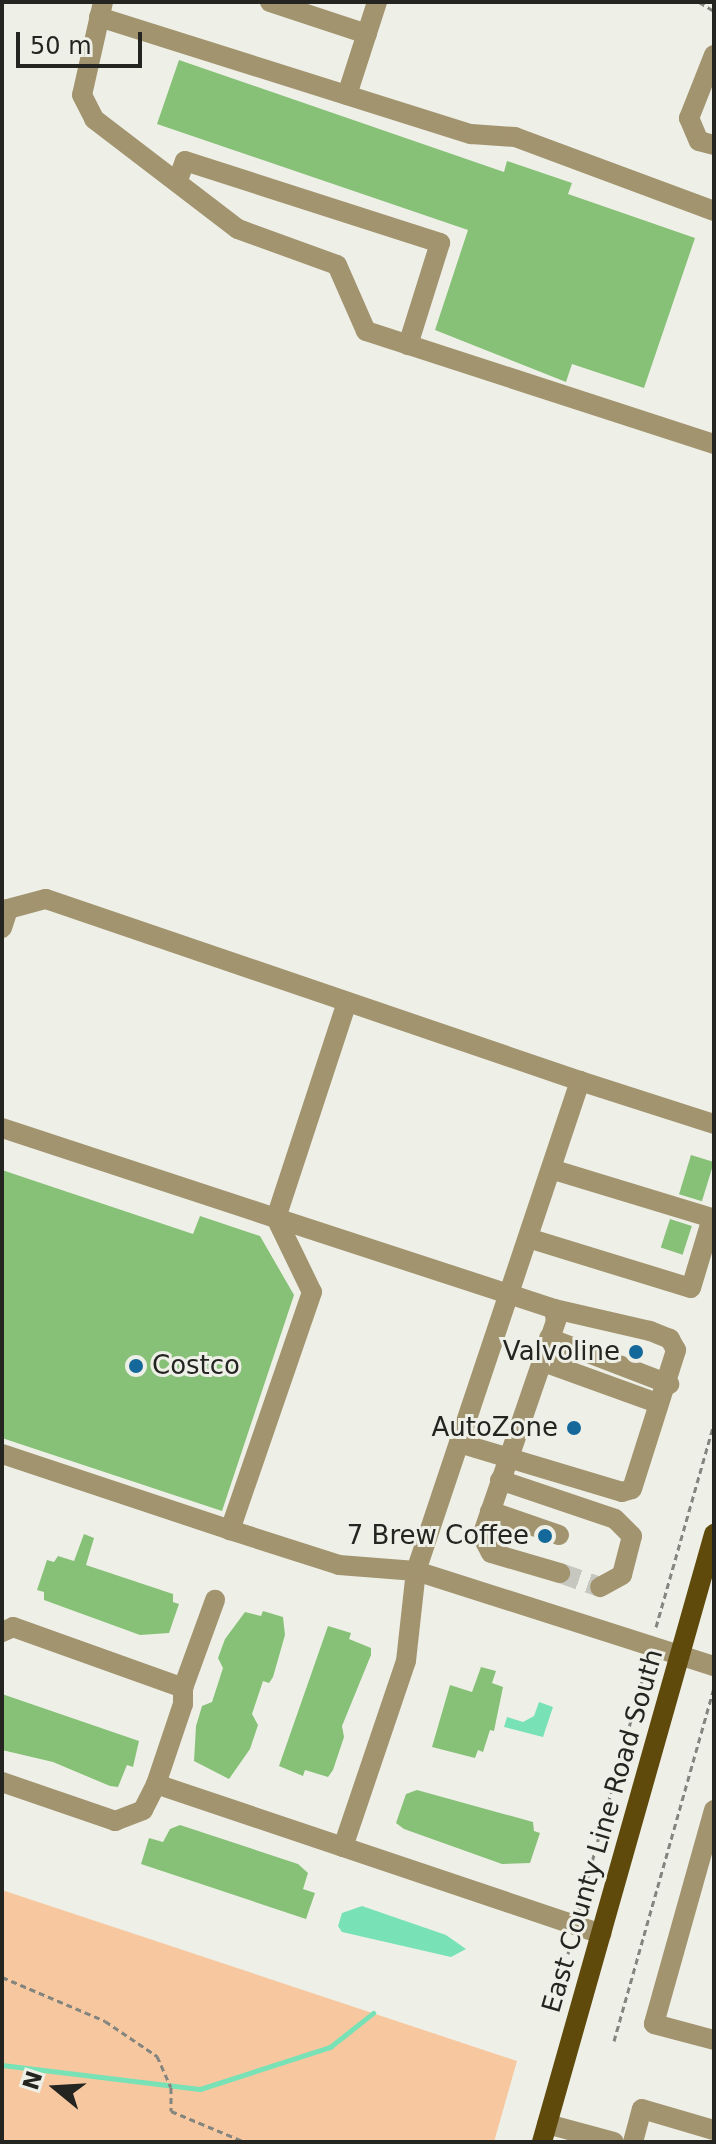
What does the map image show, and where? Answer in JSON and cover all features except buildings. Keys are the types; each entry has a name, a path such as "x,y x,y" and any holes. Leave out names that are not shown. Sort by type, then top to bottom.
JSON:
{"main road":[{"name":"East County Line Road South","path":"545,2133 714,1534"}],"lane":[{"path":"270,2 319,10 367,34"},
{"path":"347,95 377,2"},
{"path":"714,211 515,137 471,134 347,95 101,9 82,95 94,119 178,180 238,229 337,265 366,331 714,444"},
{"path":"714,55 689,118 699,141 714,145"},
{"path":"178,180 185,161 440,243 408,345"},
{"path":"2,928 8,909 46,899 714,1124"},
{"path":"230,1530 312,1292 276,1218 347,1002"},
{"path":"343,1847 406,1661 416,1571 580,1081"},
{"path":"2,1128 554,1309 592,1314 670,1339 676,1350 669,1384 657,1403 632,1489 622,1492 459,1443"},
{"path":"528,1238 691,1288 712,1218 551,1169"},
{"path":"554,1309 549,1338 482,1536 491,1553 560,1573"},
{"path":"549,1338 669,1384"},
{"path":"541,1361 657,1403"},
{"path":"2,1454 339,1565 416,1571 714,1666"},
{"path":"500,1480 615,1519 632,1536 622,1575 600,1587"},
{"path":"490,1511 559,1535"},
{"path":"2,1782 115,1821 143,1810 156,1784 183,1704 183,1688 215,1600"},
{"path":"2,1632 13,1627 173,1680 183,1688"},
{"path":"156,1784 601,1934"},
{"path":"714,1810 654,2024 714,2040"},
{"path":"633,2142 642,2109 688,2133 714,2130"},
{"path":"545,2133 614,2142"}],"path":[{"path":"699,2 714,11"},
{"path":"568,1954 714,1423"},
{"path":"614,2041 714,1687"},
{"path":"2,1977 105,2021 157,2056 171,2087 171,2111 245,2142"}],"shaded area":[{"path":"539,1702 553,1707 543,1737 504,1727 507,1717 523,1722 534,1716"},
{"path":"2,1890 517,2061 494,2142 2,2142"},
{"path":"362,1906 446,1935 466,1949 451,1957 342,1932 338,1926 342,1913"}],"waterway":[{"path":"2,2065 200,2089 330,2047 373,2013"}],"tunnel":[{"path":"560,1573 600,1587"}],"place":[{"name":"Valvoline","path":"636,1352"},
{"name":"Costco","path":"136,1366"},
{"name":"AutoZone","path":"574,1428"},
{"name":"7 Brew Coffee","path":"545,1536"}]}
